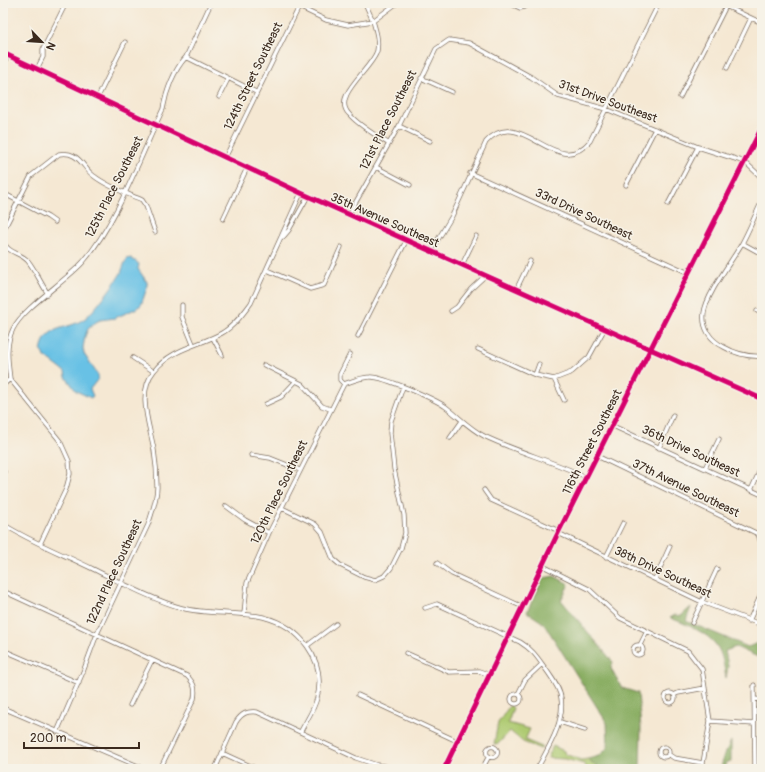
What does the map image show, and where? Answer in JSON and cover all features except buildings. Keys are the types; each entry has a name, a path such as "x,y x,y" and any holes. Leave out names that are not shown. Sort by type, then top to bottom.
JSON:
{"street":[{"path":"38,69 43,57 43,49 66,3"},
{"name":"125th Place Southeast","path":"10,379 7,353 13,328 21,317 71,274 94,247 110,221 156,125 163,109 166,95 181,62 186,57 211,3"},
{"path":"365,3 373,20 378,38 376,52 372,62 345,96 345,104 347,113 388,144"},
{"path":"300,5 326,20 348,25 373,20 397,3"},
{"path":"509,3 520,8 525,7 528,3"},
{"path":"431,251 452,216 470,173 486,142 492,135 512,130 523,133 557,151 566,154 575,153 584,149 590,141 659,3"},
{"path":"719,3 762,23"},
{"name":"124th Street Southeast","path":"225,158 256,92 300,5"},
{"path":"680,97 726,6"},
{"path":"727,68 751,18"},
{"name":"31st Drive Southeast","path":"449,40 469,43 531,77 558,96 606,109 698,147 745,162 762,178"},
{"name":"121st Place Southeast","path":"349,214 399,126 436,49 449,40"},
{"path":"98,97 125,42"},
{"path":"3,65 5,54"},
{"name":"35th Avenue Southeast","path":"5,54 225,158 406,241 517,288 762,399"},
{"path":"186,57 256,92"},
{"path":"219,97 228,78"},
{"path":"421,78 452,92"},
{"path":"399,126 430,141"},
{"name":"116th Street Southeast","path":"444,769 543,566 558,532 762,127"},
{"path":"626,185 655,129"},
{"path":"668,204 698,147"},
{"path":"3,232 31,176 59,154 73,155 79,159 93,176 142,200 146,206 156,232"},
{"path":"376,167 410,185"},
{"path":"223,219 247,168"},
{"name":"33rd Drive Southeast","path":"470,173 689,273"},
{"path":"3,193 55,222"},
{"path":"283,238 284,229 301,193"},
{"path":"133,358 153,371 172,354 193,344 213,338 223,333 240,319 251,303 283,238 308,196"},
{"path":"762,201 742,243 709,298 704,311 704,324 707,333 714,342 743,356 762,356"},
{"path":"462,265 476,236"},
{"path":"358,336 406,241"},
{"path":"742,243 762,254"},
{"path":"3,244 7,249 22,256 29,262 38,280 48,294"},
{"path":"267,270 310,290 324,285 341,248"},
{"path":"517,288 530,261"},
{"path":"451,311 457,307 471,289 486,275"},
{"path":"182,305 182,317 193,344"},
{"path":"757,311 762,313"},
{"path":"478,349 535,375 554,379 572,372 589,357 605,328"},
{"path":"213,338 222,355"},
{"path":"350,354 340,374 340,380 344,384 371,377 384,378 444,406 474,431 502,444 545,459 586,477"},
{"path":"535,375 539,364"},
{"path":"264,365 296,381 308,389 322,406 330,410"},
{"name":"122nd Place Southeast","path":"57,732 79,683 97,634 148,525 157,488 155,452 145,414 148,384 153,371"},
{"path":"3,385 10,379 60,441 66,450 69,461 70,474 66,489 40,544"},
{"path":"554,379 564,400"},
{"path":"266,404 281,397 296,381"},
{"name":"120th Place Southeast","path":"244,614 247,583 269,533 344,384"},
{"path":"282,508 315,524 322,532 333,559 340,565 364,577 375,580 384,576 391,568 401,548 404,533 404,515 394,469 390,433 391,421 403,387"},
{"path":"659,448 673,415"},
{"path":"450,438 462,421"},
{"name":"36th Drive Southeast","path":"612,426 762,495"},
{"path":"705,468 719,439"},
{"path":"250,455 270,458 300,470"},
{"name":"37th Avenue Southeast","path":"597,456 758,534 762,543"},
{"path":"751,490 762,466"},
{"name":"38th Drive Southeast","path":"484,490 491,500 606,557 702,602 762,625"},
{"path":"226,506 245,520 269,533"},
{"path":"606,557 623,523"},
{"path":"3,524 40,544 181,608 204,612 244,614 264,617 285,625 298,634 308,645 317,667 318,681 317,698 301,732"},
{"path":"655,579 670,546"},
{"path":"437,563 452,574 523,607"},
{"path":"543,566 589,589 620,618 688,651 702,669 710,722 702,769"},
{"path":"692,623 717,569"},
{"path":"3,591 187,676 192,681 195,689 194,699 160,769"},
{"path":"749,621 762,592"},
{"path":"425,608 437,604 509,636 532,649 561,696 560,722 537,769"},
{"path":"308,645 336,624"},
{"path":"640,645 647,631"},
{"path":"3,650 79,683"},
{"path":"406,653 449,672 479,671 490,675"},
{"path":"130,705 152,660"},
{"path":"518,694 525,680 542,664"},
{"path":"754,685 755,769"},
{"path":"674,695 705,688"},
{"path":"358,695 457,742"},
{"path":"755,699 762,700"},
{"path":"3,708 145,769"},
{"path":"215,769 240,716 247,712 257,712 356,758 377,765 403,769"},
{"path":"560,722 585,730"},
{"path":"710,722 754,724"},
{"path":"222,753 257,769"},
{"path":"668,754 674,758 703,763"},
{"path":"482,769 489,756"},
{"path":"412,769 420,769"}],"green space":[{"path":"554,576 569,584 561,600 613,662 611,669 622,688 638,693 641,728 640,769 600,769 588,759 599,756 608,747 607,723 550,633 542,622 527,612 543,578"},
{"path":"691,607 686,621 748,647 762,641 762,652 760,654 762,655 762,659 736,647 725,651 728,666 726,678 723,661 716,645 707,636 670,618 675,615 681,616"},
{"path":"510,705 513,708 508,723 530,729 525,740 542,747 541,749 523,742 510,731 497,745 494,744 498,723"},
{"path":"731,741 731,761 725,763 726,769 721,769 723,758"},
{"path":"553,746 564,751 565,754 581,760 588,759 600,769 587,769 584,764 565,759 548,758"}],"water":[{"path":"131,258 139,264 138,269 147,282 147,288 141,305 115,318 100,320 88,329 83,348 84,354 98,375 98,379 90,389 93,396 91,398 76,391 66,377 65,372 44,356 41,351 43,342 47,336 57,329 77,323 88,316 114,284 127,259"}],"cycle path":[{"path":"3,53 301,193 762,399"},
{"path":"444,769 559,531 762,127"}]}
